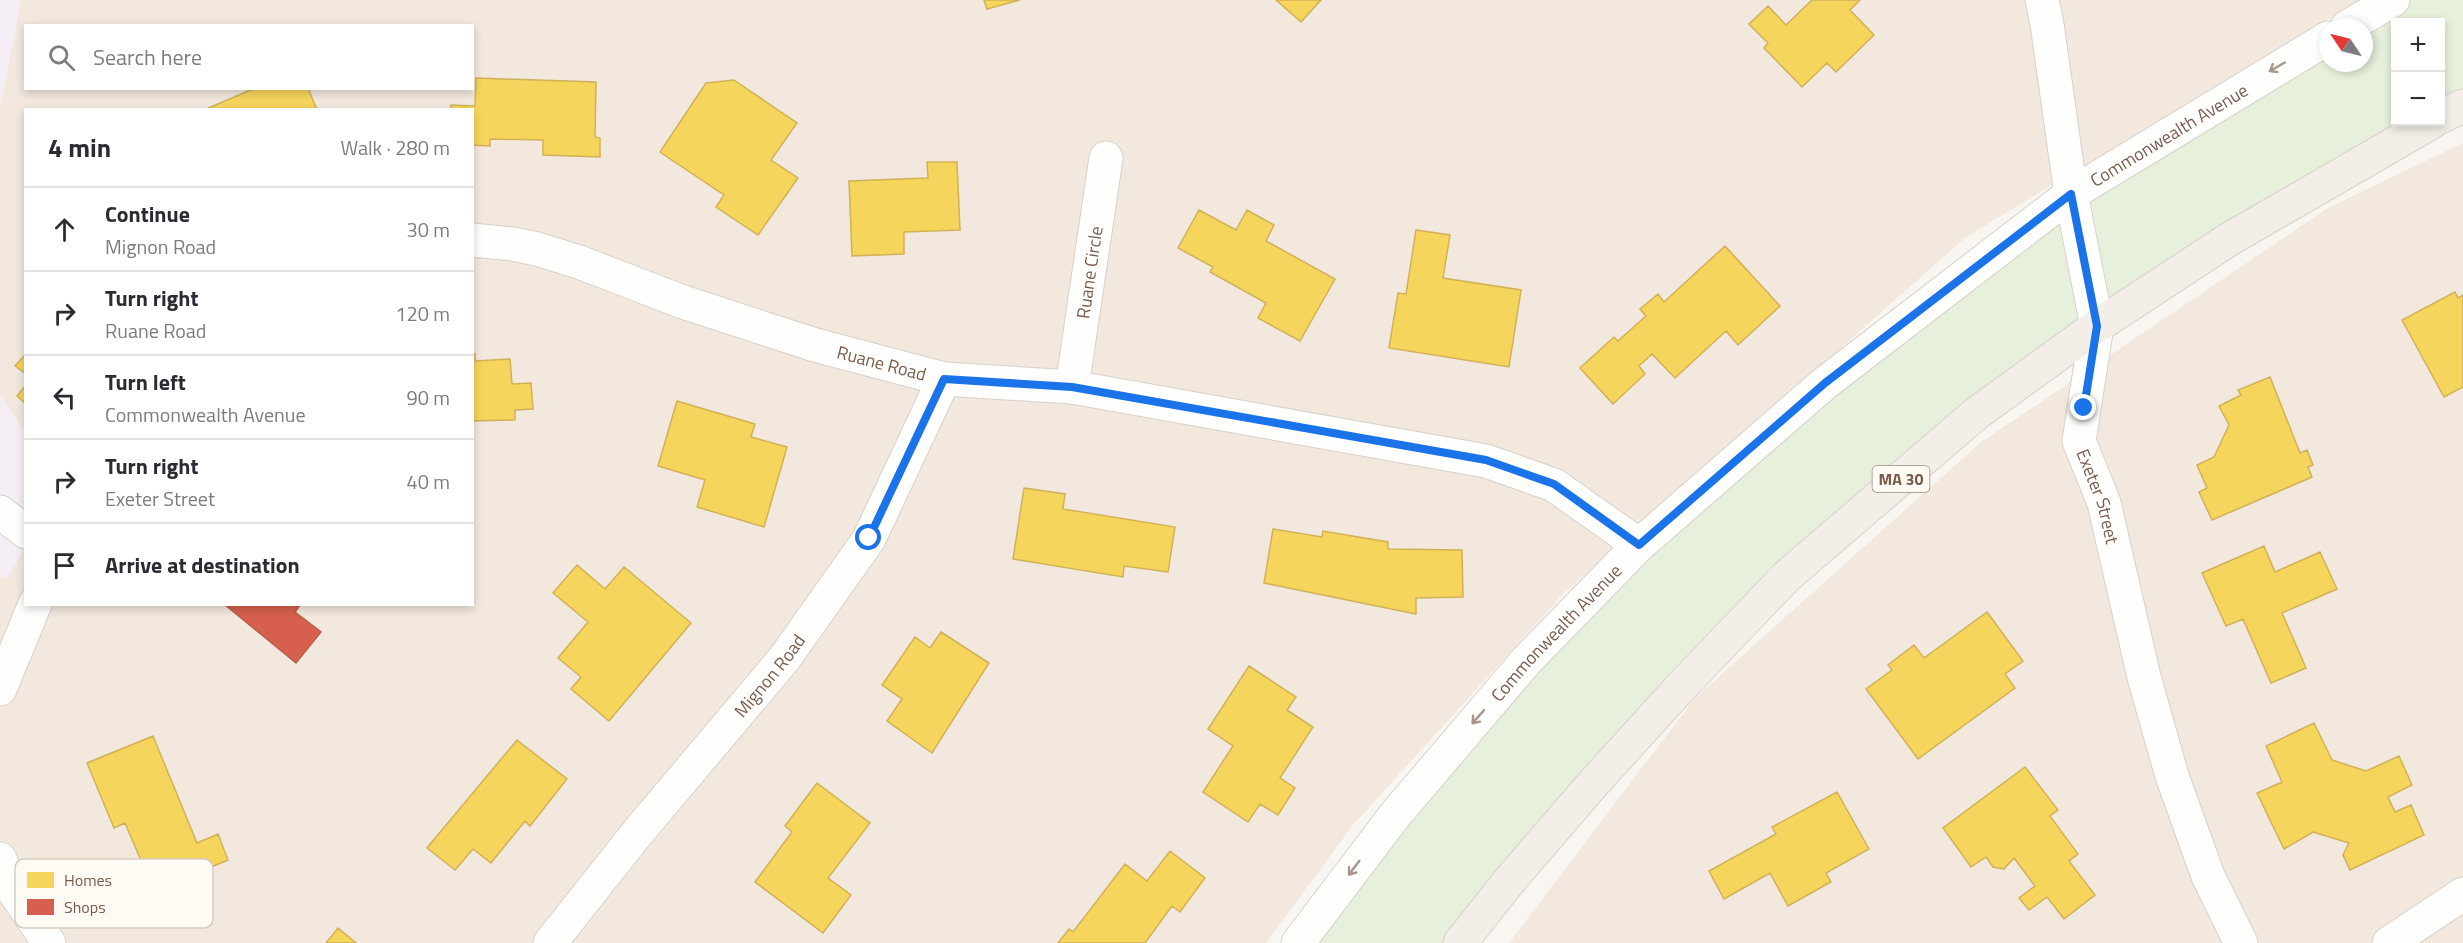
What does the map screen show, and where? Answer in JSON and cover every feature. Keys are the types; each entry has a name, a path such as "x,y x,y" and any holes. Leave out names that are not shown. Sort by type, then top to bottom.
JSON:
{"main road":[{"path":"2445,114 2463,105"},
{"name":"MA 30","path":"1460,943 1510,880 1591,786 1679,689 1786,577 1977,414 2097,326 2228,240 2425,126"}],"street":[{"name":"Exeter Street","path":"2042,0 2071,194 2097,326 2079,441 2104,503 2144,677 2172,776 2208,876 2241,943"},
{"path":"2362,18 2393,0"},
{"name":"Commonwealth Avenue","path":"1298,943 1395,814 1527,660 1639,545 1825,383 2071,194 2319,43"},
{"name":"Ruane Circle","path":"1072,387 1106,158"},
{"name":"Ruane Road","path":"474,240 537,249 579,262 683,302 804,341 944,379 1072,387 1486,460 1554,484 1639,545"},
{"name":"Mignon Road","path":"550,943 638,832 784,659 869,538 944,379"},
{"path":"0,512 24,530"},
{"path":"0,689 33,606"},
{"path":"0,859 15,892"},
{"path":"2390,943 2463,894"},
{"path":"39,928 49,943"}],"shaded area":[{"path":"0,0 21,0 0,107"},
{"path":"21,0 2366,0 2331,18 2319,18 2319,24 1966,237 1564,593 1353,825 1266,943 0,943 0,576 6,579 24,550 24,606 474,606 474,108 24,108 24,432 0,395 0,107"},
{"path":"2463,143 2463,943 1509,943 1695,698 1980,443 2328,208"},
{"path":"0,395 24,431 24,551 6,579 0,576"}],"green space":[{"path":"2393,0 2463,0 2463,106 2445,115 2445,18 2391,18 2391,126 2425,126 2228,240 1786,577 1460,943 1298,943 1527,660 1825,383 2319,44 2319,72 2373,72 2373,19"}],"building: Homes":[{"path":"984,0 1020,0 987,9"},
{"path":"1276,0 1321,0 1301,22"},
{"path":"1812,0 1860,0 1850,10 1874,35 1836,72 1827,63 1802,87 1764,48 1768,43 1749,24 1768,6 1786,25"},
{"path":"476,78 596,82 595,137 600,138 600,157 543,155 543,140 490,139 490,146 474,145 474,108 451,108 451,105 475,106"},
{"path":"734,80 797,123 771,160 798,178 758,235 716,207 724,195 660,152 706,83"},
{"path":"250,90 309,90 316,108 209,108"},
{"path":"927,162 957,162 960,230 904,232 904,254 852,256 849,181 928,178"},
{"path":"1199,210 1236,230 1247,210 1274,225 1266,241 1335,279 1300,341 1258,318 1266,303 1210,272 1213,267 1178,248"},
{"path":"1416,230 1450,235 1443,278 1521,290 1509,367 1389,348 1398,293 1406,294"},
{"path":"1725,246 1780,306 1738,345 1726,331 1675,378 1652,354 1639,366 1645,374 1613,404 1580,368 1614,337 1618,341 1646,316 1640,309 1658,294 1664,302"},
{"path":"2455,292 2458,298 2463,295 2463,387 2444,397 2402,320"},
{"path":"474,354 475,361 510,359 512,384 531,383 533,409 515,410 515,420 474,421"},
{"path":"24,356 24,373 15,366"},
{"path":"2270,377 2300,453 2307,450 2313,465 2308,467 2312,477 2212,520 2199,492 2207,488 2197,465 2214,457 2229,425 2219,406 2241,395 2238,390"},
{"path":"24,387 24,402 17,396"},
{"path":"677,401 755,424 751,437 787,447 764,527 697,507 705,480 658,466"},
{"path":"1024,488 1065,494 1063,509 1175,527 1168,572 1124,566 1123,577 1013,559"},
{"path":"1273,529 1322,537 1323,531 1388,542 1388,549 1462,550 1463,597 1416,598 1416,614 1264,583"},
{"path":"2264,546 2275,572 2320,552 2337,589 2282,613 2306,668 2271,683 2243,619 2226,626 2202,573"},
{"path":"577,565 605,589 624,567 691,623 609,721 571,689 581,677 558,658 588,622 553,593"},
{"path":"1987,612 2023,661 2005,674 2015,688 1918,759 1866,689 1892,670 1888,665 1914,645 1924,658"},
{"path":"941,632 989,663 932,753 887,721 902,699 882,685 915,637 930,648"},
{"path":"1249,666 1296,697 1287,710 1313,727 1280,778 1295,788 1278,815 1260,804 1248,822 1203,792 1233,746 1208,729"},
{"path":"2314,723 2332,760 2366,771 2399,756 2412,785 2388,797 2395,812 2411,805 2424,835 2350,870 2343,855 2349,843 2313,832 2284,849 2257,793 2282,782 2266,746"},
{"path":"153,736 197,843 218,834 228,860 213,866 213,859 140,859 125,823 114,828 87,763"},
{"path":"517,740 567,779 530,826 525,821 491,863 473,849 455,870 427,848"},
{"path":"2025,767 2058,810 2050,816 2078,854 2069,861 2095,895 2064,919 2047,897 2029,910 2019,898 2035,886 2014,858 2004,869 1993,867 1986,857 1971,867 1943,828"},
{"path":"817,783 870,823 828,878 851,895 823,933 755,882 792,832 785,826"},
{"path":"1837,792 1869,849 1826,873 1831,882 1788,906 1770,873 1724,899 1709,871 1776,834 1772,827"},
{"path":"1170,851 1205,878 1180,912 1172,906 1145,943 1058,943 1069,929 1073,932 1125,864 1147,881"},
{"path":"338,928 356,943 326,943"}],"building: Shops":[{"path":"226,606 300,606 295,612 321,632 296,663"}],"route":[{"path":"869,538 944,379 1072,387 1486,460 1554,484 1639,545 1825,383 2071,194 2097,326 2084,408"}]}
